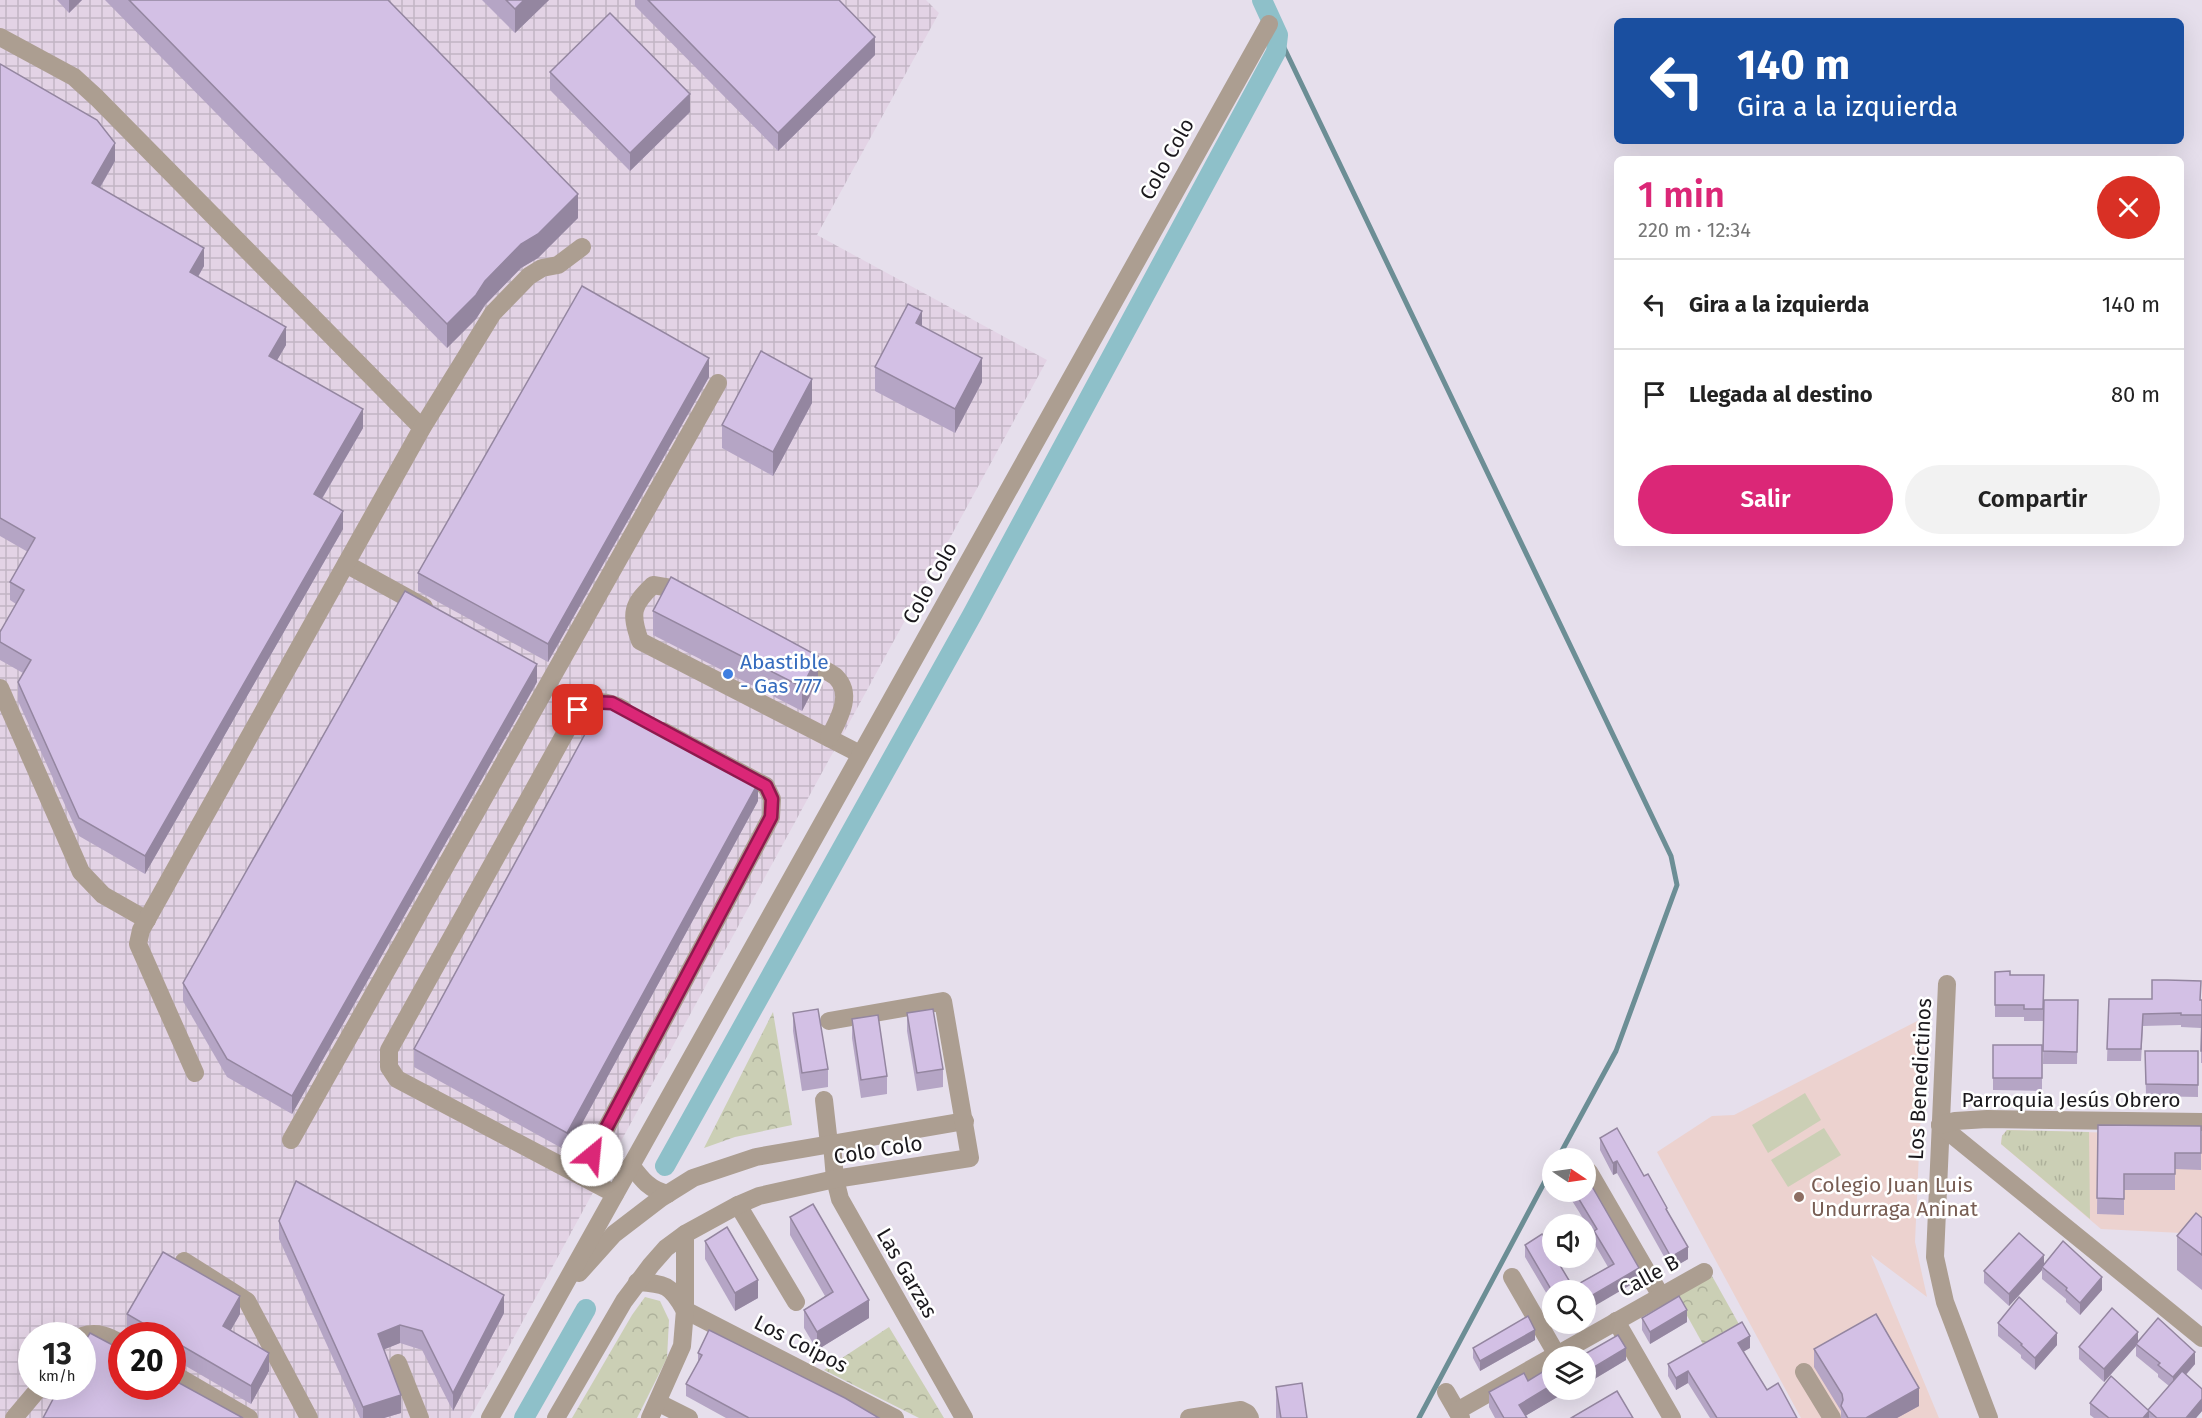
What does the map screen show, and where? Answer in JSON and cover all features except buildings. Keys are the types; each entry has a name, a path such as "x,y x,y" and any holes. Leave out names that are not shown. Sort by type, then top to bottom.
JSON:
{"street":[{"name":"Colo Colo","path":"490,1418 1269,24"},
{"path":"0,37 74,77 98,98 422,428"},
{"path":"195,1073 138,944 141,930 422,428 493,313 529,276 542,268 558,265 582,247"},
{"path":"291,1140 546,675 718,383"},
{"path":"346,564 439,615"},
{"path":"702,604 671,588 653,585 639,598 633,621 640,641 860,754"},
{"path":"784,649 836,677 844,694 843,708 829,738"},
{"path":"0,688 81,872 103,895 147,920"},
{"path":"581,1176 771,817 772,799 766,786 612,703 591,702 578,710 389,1050 389,1067 397,1079 615,1194"},
{"name":"Los Benedictinos","path":"1947,984 1934,1240 1937,1274 1945,1302 1989,1418"},
{"path":"829,1021 944,1001 965,1121"},
{"name":"Las Garzas","path":"824,1100 840,1199 964,1418"},
{"name":"Parroquia Jesús Obrero","path":"1940,1125 1955,1121 1988,1119 2202,1122"},
{"name":"Colo Colo","path":"556,1418 624,1300 666,1248 685,1234 759,1196 835,1179 970,1158 965,1121 736,1162 693,1178 614,1234 557,1296"},
{"path":"1940,1125 2202,1338"},
{"path":"631,1165 643,1182 656,1191 668,1194"},
{"path":"1596,1184 1661,1296"},
{"path":"738,1205 796,1302"},
{"path":"685,1234 685,1310 682,1346 655,1410 688,1418"},
{"path":"184,1261 247,1301 309,1418"},
{"name":"Calle B","path":"1572,1346 1704,1272"},
{"path":"1512,1277 1550,1346"},
{"path":"638,1282 658,1283 674,1291 685,1310"},
{"name":"Los Coipos","path":"685,1310 895,1418"},
{"path":"1616,1321 1672,1418"},
{"path":"398,1363 420,1418"},
{"name":"Calle B","path":"1459,1414 1542,1364"},
{"path":"1804,1372 1832,1418"},
{"path":"186,1381 249,1418"},
{"path":"1446,1392 1459,1414"},
{"path":"14,1418 29,1400"},
{"path":"1189,1418 1245,1414"}],"shaded area":[{"path":"0,0 926,0 939,13 817,235 1047,360 470,1418 0,1418"},
{"name":"Colegio Juan Luis Undurraga Aninat","path":"1925,1017 1915,1242 1927,1297 1871,1255 1939,1418 1801,1418 1657,1152 1712,1116 1734,1115"},
{"path":"2007,1130 2202,1135 2202,1234 2101,1229 2001,1144 2002,1136"}],"green space":[{"path":"773,1012 792,1125 735,1137 704,1148"},
{"path":"1805,1093 1821,1120 1768,1153 1752,1125"},
{"path":"1824,1128 1841,1155 1788,1187 1771,1160"},
{"path":"2007,1130 2089,1132 2090,1219 2001,1144 2002,1136"},
{"path":"1712,1276 1740,1326 1704,1346 1676,1296"},
{"path":"645,1297 660,1301 669,1320 667,1358 637,1418 572,1418 632,1315"},
{"path":"889,1327 944,1418 919,1418 824,1370"}],"waterway":[{"path":"665,1166 972,615 1276,52 1278,35 1262,0"},
{"path":"1278,35 1671,856 1677,885 1616,1051 1563,1148"},
{"path":"1419,1418 1542,1187"},
{"path":"524,1418 586,1309"}],"place":[{"name":"Abastible - Gas 777","path":"728,674"},
{"name":"Colegio Juan Luis Undurraga Aninat","path":"1799,1197"}],"route":[{"path":"578,710 591,702 612,703 766,786 772,799 771,817 592,1155"}]}
